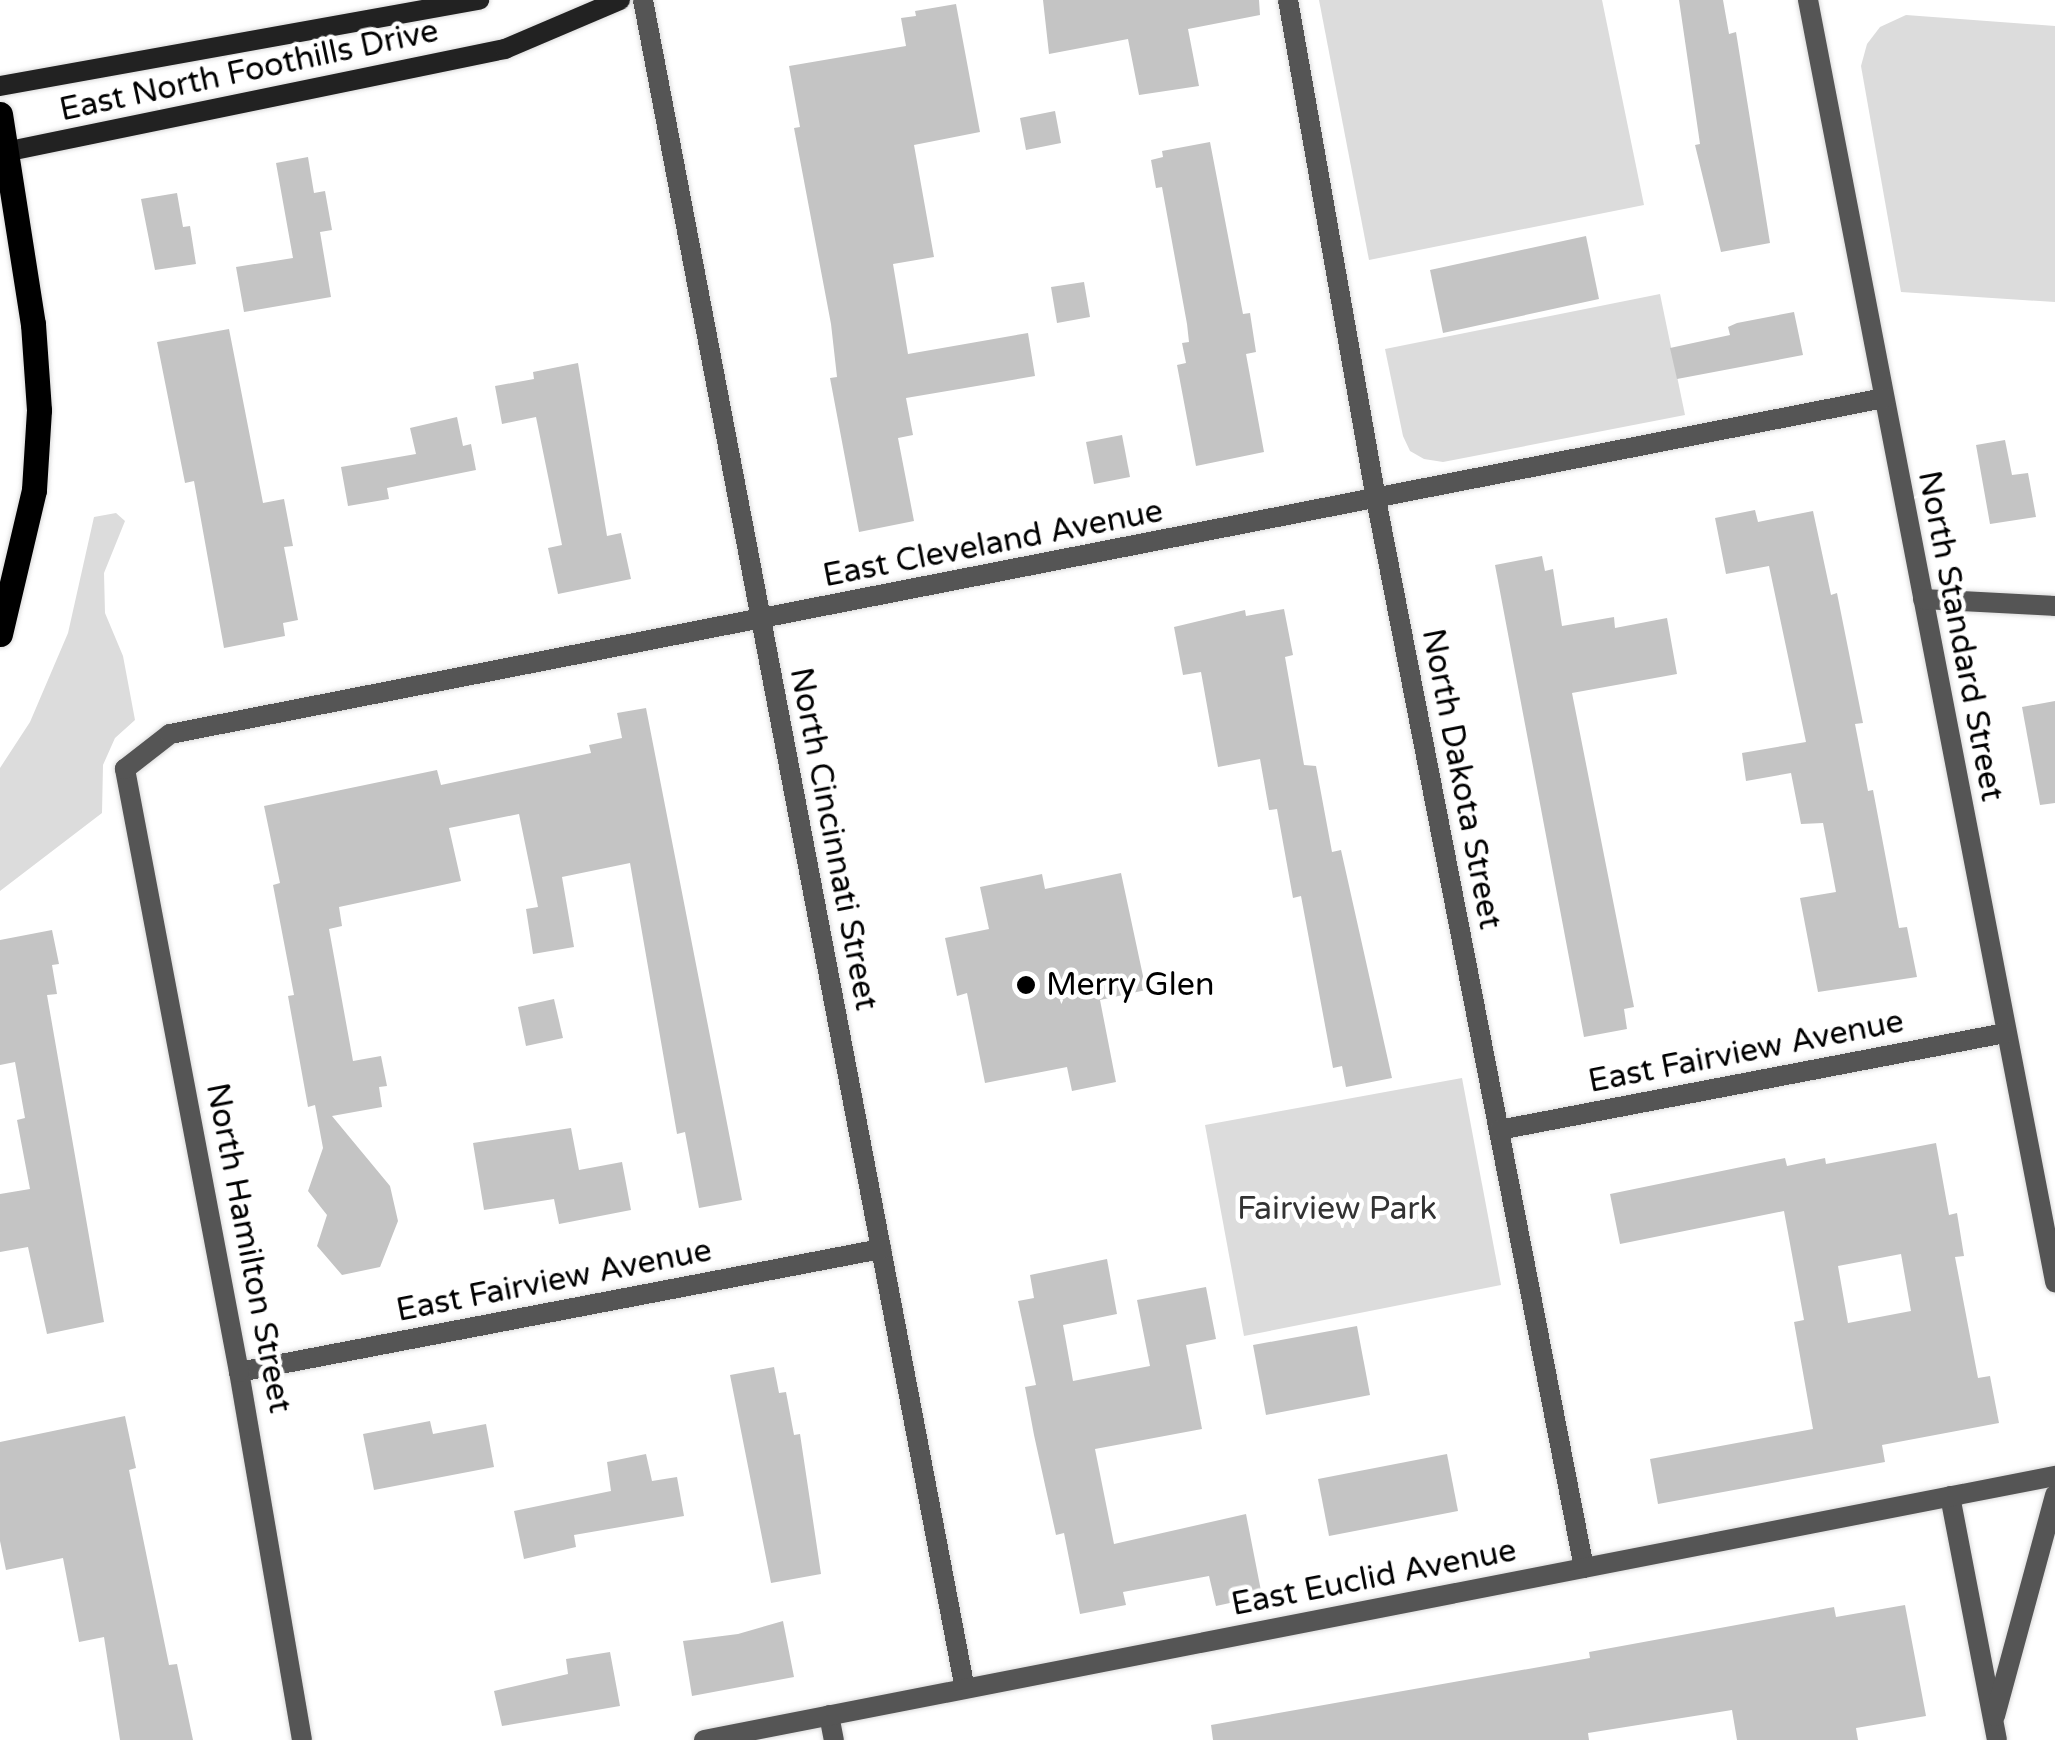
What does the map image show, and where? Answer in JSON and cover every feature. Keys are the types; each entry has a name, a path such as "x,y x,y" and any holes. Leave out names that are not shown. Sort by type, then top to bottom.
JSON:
{"main road":[{"name":"East North Foothills Drive","path":"0,86 479,0"},
{"name":"East North Foothills Drive","path":"4,153 505,49 620,0"},
{"path":"0,114 33,324 39,410 34,490 0,634"}],"street":[{"name":"North Cincinnati Street","path":"643,0 965,1689"},
{"name":"North Dakota Street","path":"1288,0 1376,500 1584,1568"},
{"name":"North Standard Street","path":"1808,0 2055,1282"},
{"name":"East Cleveland Avenue","path":"125,769 170,734 1884,398"},
{"path":"1923,599 2055,606"},
{"name":"North Hamilton Street","path":"125,769 239,1372 302,1740"},
{"name":"East Fairview Avenue","path":"1499,1130 2004,1033"},
{"name":"East Fairview Avenue","path":"239,1372 881,1249"},
{"name":"East Euclid Avenue","path":"704,1740 2055,1476"},
{"path":"1950,1496 1995,1731"},
{"path":"1995,1731 2055,1496"},
{"path":"830,1715 834,1740"}],"green space":[{"path":"1319,0 1602,0 1644,205 1369,260"},
{"path":"1906,15 2055,26 2055,302 1901,292 1861,66 1867,44 1880,27"},
{"path":"1660,294 1685,415 1443,462 1424,459 1410,451 1403,436 1385,349"},
{"path":"116,513 125,521 104,573 105,613 123,656 135,720 115,738 103,765 102,813 0,891 0,768 30,722 68,633 94,517"},
{"name":"Fairview Park","path":"1462,1078 1501,1285 1244,1336 1205,1125"}],"building":[{"path":"1043,0 1259,0 1260,15 1188,29 1199,86 1139,95 1128,39 1049,54"},
{"path":"1679,0 1723,0 1729,34 1736,32 1770,243 1721,252 1695,145 1700,144"},
{"path":"956,4 980,132 914,145 934,257 893,264 908,354 1028,333 1035,376 906,398 913,435 898,438 914,521 859,532 830,378 837,377 831,324 794,128 800,127 789,66 906,46 901,18 916,16 915,11"},
{"path":"1055,111 1061,143 1026,150 1020,118"},
{"path":"1210,142 1243,314 1250,313 1256,352 1246,354 1264,452 1196,466 1177,365 1186,363 1182,343 1189,342 1187,324 1162,187 1156,188 1151,160 1163,157 1162,151"},
{"path":"308,157 314,193 325,191 332,230 320,232 331,297 244,312 236,267 293,258 276,163"},
{"path":"177,193 183,227 190,226 196,264 155,270 141,199"},
{"path":"1586,236 1599,299 1443,333 1430,270"},
{"path":"1084,282 1090,317 1057,323 1051,287"},
{"path":"1794,312 1803,355 1677,379 1670,348 1730,335 1728,327 1737,323"},
{"path":"229,329 263,503 284,499 293,546 284,547 298,620 283,623 285,636 224,648 194,481 185,483 157,342"},
{"path":"578,363 607,536 621,533 631,579 558,594 548,548 562,545 536,417 502,424 495,386 534,379 533,372"},
{"path":"457,417 463,446 471,444 476,470 387,488 389,499 348,506 341,467 416,454 410,428"},
{"path":"1122,435 1130,477 1094,484 1086,442"},
{"path":"2005,440 2012,475 2028,473 2036,517 1990,524 1976,445"},
{"path":"1755,510 1758,522 1813,511 1831,595 1837,593 1863,723 1855,724 1868,791 1873,790 1899,928 1907,927 1917,977 1818,992 1800,898 1836,892 1823,823 1801,824 1791,773 1746,781 1742,753 1806,742 1769,566 1726,574 1715,518"},
{"path":"1542,556 1545,571 1553,569 1562,626 1614,617 1615,628 1667,618 1677,674 1572,693 1634,1007 1624,1009 1627,1029 1584,1037 1495,565"},
{"path":"1284,609 1293,655 1285,657 1304,765 1316,766 1332,852 1341,850 1392,1078 1346,1087 1342,1066 1333,1068 1301,896 1293,898 1277,809 1269,810 1260,759 1218,767 1201,672 1183,675 1174,627 1245,610 1246,616"},
{"path":"2055,701 2055,803 2040,805 2022,707"},
{"path":"646,708 742,1200 699,1208 685,1132 677,1134 630,863 562,877 574,947 533,954 526,909 538,907 519,814 449,828 461,881 339,907 342,926 329,929 353,1061 381,1056 387,1086 379,1087 382,1107 332,1116 390,1186 398,1221 380,1267 342,1275 317,1246 327,1215 308,1191 323,1148 315,1105 308,1107 288,996 294,995 273,885 280,883 264,806 437,770 441,785 591,753 589,745 622,738 617,713"},
{"name":"Merry Glen","path":"1121,873 1146,990 1100,1000 1116,1082 1072,1091 1067,1067 985,1083 967,993 957,996 945,938 989,929 980,887 1042,874 1045,889"},
{"path":"52,930 59,964 52,965 57,994 47,995 104,1322 47,1334 28,1247 0,1252 0,1194 30,1189 17,1120 25,1118 15,1062 0,1065 0,940"},
{"path":"554,999 563,1038 526,1046 518,1007"},
{"path":"571,1128 579,1170 622,1162 631,1210 559,1224 554,1199 484,1210 473,1143"},
{"path":"1936,1143 1949,1215 1957,1213 1964,1256 1955,1257 1978,1378 1990,1376 1999,1423 1882,1445 1885,1462 1658,1504 1650,1459 1813,1429 1794,1322 1804,1320 1784,1211 1620,1244 1610,1194 1785,1158 1787,1166 1825,1158 1826,1164","holes":["1901,1254 1911,1311 1848,1323 1838,1266"]},
{"path":"1107,1259 1117,1314 1063,1325 1073,1381 1150,1366 1137,1300 1206,1287 1216,1339 1186,1345 1202,1429 1095,1449 1114,1544 1246,1514 1262,1596 1216,1606 1209,1576 1123,1592 1126,1605 1080,1614 1064,1533 1056,1535 1034,1435 1025,1387 1036,1385 1018,1301 1034,1298 1030,1275"},
{"path":"1357,1326 1370,1395 1266,1415 1253,1345"},
{"path":"774,1367 779,1393 786,1392 794,1435 800,1434 821,1574 771,1583 730,1375"},
{"path":"125,1416 136,1468 129,1470 169,1665 177,1664 193,1740 120,1740 104,1637 79,1642 63,1558 6,1570 0,1541 0,1442"},
{"path":"430,1421 433,1434 486,1424 494,1467 374,1490 363,1434"},
{"path":"646,1454 652,1481 677,1477 684,1516 574,1535 576,1547 524,1559 514,1511 611,1491 607,1462"},
{"path":"1447,1454 1458,1511 1329,1536 1318,1479"},
{"path":"1905,1605 1926,1716 1856,1728 1858,1740 1737,1740 1732,1710 1588,1733 1589,1740 1213,1740 1211,1725 1590,1658 1589,1652 1834,1607 1836,1617"},
{"path":"783,1621 794,1677 692,1696 683,1641 738,1634"},
{"path":"610,1652 620,1706 502,1726 494,1691 568,1674 566,1659"}],"place":[{"name":"Merry Glen","path":"1026,985"}]}
